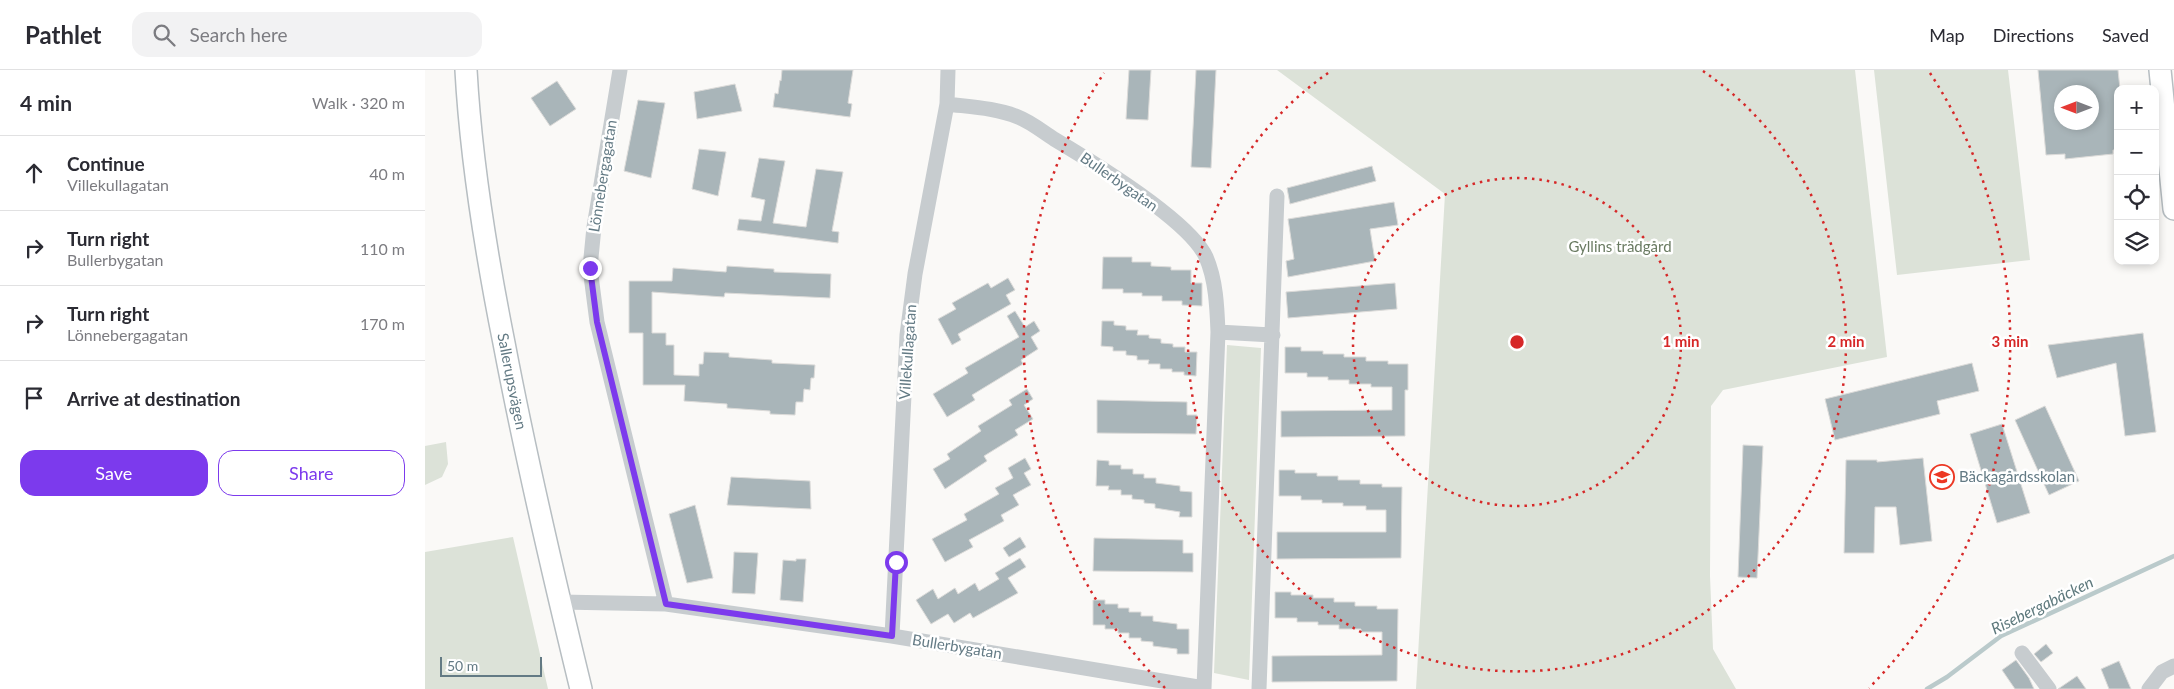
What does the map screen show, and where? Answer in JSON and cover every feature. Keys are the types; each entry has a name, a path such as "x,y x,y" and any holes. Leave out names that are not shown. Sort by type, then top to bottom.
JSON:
{"main road":[{"name":"Sallerupsvägen","path":"466,70 476,181 488,261 516,409 559,602 581,689"},
{"path":"2160,70 2174,209"}],"street":[{"name":"Lönnebergagatan","path":"620,70 594,226 590,268 597,322 666,604"},
{"name":"Villekullagatan","path":"892,636 907,335 915,274 947,104 948,70"},
{"name":"Bullerbygatan","path":"559,602 666,604 892,636 1207,688 1218,332 1217,305 1206,256 1187,233 1157,208 1079,154 1019,117 995,110 947,104"},
{"path":"1259,689 1277,196"},
{"path":"1218,332 1273,335"},
{"path":"2022,653 2049,689"},
{"path":"2149,689 2162,672 2174,666"}],"green space":[{"name":"Gyllins trädgård","path":"1277,70 1855,70 1887,357 1723,390 1711,406 1710,576 1713,649 1736,689 1416,689 1445,194"},
{"path":"1874,70 2008,70 2030,260 1897,275"},
{"path":"1227,345 1261,348 1249,680 1214,673"},
{"path":"446,442 448,464 442,477 425,485 425,446"},
{"path":"513,537 548,689 425,689 425,552"}],"building":[{"path":"782,70 853,70 848,103 852,104 850,117 773,107 775,93 778,94"},
{"path":"1129,70 1151,70 1148,120 1126,119"},
{"path":"1196,70 1216,70 1211,168 1191,167"},
{"path":"2038,70 2118,70 2120,85 2114,85 2113,154 2065,159 2065,154 2046,155"},
{"path":"557,81 576,109 550,126 531,98"},
{"path":"735,84 742,111 697,119 694,92"},
{"path":"638,100 665,103 651,178 624,171"},
{"path":"699,149 726,152 718,196 692,189"},
{"path":"759,158 785,161 773,223 806,227 816,169 843,172 832,231 839,232 838,243 737,230 739,219 761,221 765,200 751,197"},
{"path":"1372,166 1376,181 1290,204 1287,188"},
{"path":"1394,202 1398,225 1370,229 1375,261 1288,277 1286,261 1294,259 1288,219"},
{"path":"1103,257 1132,257 1132,262 1151,262 1151,266 1171,267 1171,270 1191,270 1191,283 1202,283 1202,306 1182,305 1182,301 1162,301 1162,296 1142,296 1142,293 1123,293 1123,289 1102,289"},
{"path":"727,266 774,269 774,272 831,274 830,298 725,293 724,297 652,292 652,333 666,333 666,345 674,345 674,375 699,376 699,364 703,364 704,352 729,353 729,357 772,360 772,363 815,365 814,378 811,378 810,390 804,389 803,402 796,402 795,415 770,414 770,411 727,408 727,404 684,401 685,385 643,385 643,333 629,333 629,281 672,281 673,268 726,272"},
{"path":"1008,278 1015,290 1006,295 1011,304 958,334 961,340 952,345 938,319 956,309 952,303 988,283 991,288"},
{"path":"1395,283 1397,309 1288,318 1286,292"},
{"path":"1015,311 1025,327 1034,321 1040,331 1031,337 1038,349 1021,360 1023,364 972,395 975,400 947,417 933,394 968,373 965,368 1019,337 1007,316"},
{"path":"1102,321 1114,321 1114,325 1126,326 1126,330 1138,330 1137,335 1149,335 1149,338 1161,339 1161,343 1173,344 1173,347 1185,347 1185,352 1197,352 1196,376 1184,375 1184,372 1172,372 1172,369 1160,369 1160,364 1148,364 1149,360 1137,360 1137,356 1126,355 1126,351 1113,351 1113,347 1101,346"},
{"path":"2143,333 2156,432 2125,436 2116,363 2057,378 2048,345"},
{"path":"1285,347 1301,347 1301,351 1323,351 1323,354 1344,354 1344,357 1366,357 1366,361 1388,361 1388,364 1408,364 1408,390 1405,390 1405,436 1281,437 1281,411 1392,410 1392,387 1371,387 1371,384 1349,384 1349,380 1307,377 1307,373 1285,373"},
{"path":"1972,363 1979,391 1937,401 1940,414 1835,440 1825,399"},
{"path":"1027,389 1033,399 1024,405 1033,419 1015,430 1018,435 984,456 987,461 945,489 933,469 950,459 947,454 981,431 978,426 1012,405 1009,400"},
{"path":"1097,400 1187,402 1187,415 1197,415 1196,434 1097,433"},
{"path":"2045,406 2079,481 2049,495 2015,420"},
{"path":"2002,424 2030,513 1997,523 1970,434"},
{"path":"1743,445 1763,446 1757,578 1738,577"},
{"path":"1025,458 1031,469 1024,473 1031,485 1013,495 1019,505 1001,515 1004,521 969,540 973,547 945,562 932,539 967,520 964,514 999,494 995,488 1013,478 1008,468"},
{"path":"1923,458 1932,541 1900,545 1896,507 1875,507 1874,553 1844,553 1846,460 1877,460 1877,462"},
{"path":"1097,460 1109,461 1109,465 1121,465 1121,469 1133,469 1133,474 1144,474 1144,478 1156,478 1156,483 1180,486 1180,491 1192,492 1192,517 1179,517 1180,512 1155,508 1155,504 1144,503 1144,500 1132,499 1132,495 1121,495 1121,490 1108,490 1109,486 1096,486"},
{"path":"1279,470 1295,470 1295,473 1317,473 1317,476 1338,476 1338,480 1360,480 1360,484 1382,484 1382,487 1402,487 1401,558 1277,559 1277,532 1386,532 1386,510 1366,510 1366,506 1343,506 1343,503 1322,503 1322,500 1301,500 1301,496 1279,496"},
{"path":"731,477 810,481 811,509 727,505"},
{"path":"695,505 713,578 687,583 669,514"},
{"path":"1020,537 1026,547 1009,557 1003,548"},
{"path":"1094,538 1183,540 1183,553 1193,553 1193,572 1093,571"},
{"path":"734,552 758,553 755,594 732,593"},
{"path":"1020,558 1026,567 1008,578 1018,593 973,618 970,613 954,623 948,614 931,624 916,600 933,589 938,599 955,588 958,594 975,583 979,591 999,579 995,573"},
{"path":"796,559 806,559 803,602 780,600 783,560 796,561"},
{"path":"1275,592 1291,592 1291,595 1313,595 1313,598 1334,598 1334,602 1355,602 1355,606 1377,606 1377,609 1398,609 1397,681 1272,682 1272,656 1382,655 1382,632 1361,632 1361,629 1339,629 1339,625 1297,622 1297,618 1275,618"},
{"path":"1093,600 1105,600 1105,604 1118,604 1118,608 1129,608 1129,612 1141,612 1141,616 1153,616 1153,621 1177,624 1177,629 1189,629 1189,654 1177,654 1177,649 1153,646 1153,642 1141,641 1141,638 1129,638 1129,633 1118,633 1118,629 1105,629 1105,625 1093,625"},
{"path":"2046,644 2053,653 2041,662 2034,654"},
{"path":"2016,660 2029,678 2034,689 2015,689 2002,670"},
{"path":"2119,661 2131,689 2109,689 2101,669"},
{"path":"2077,676 2086,689 2058,689"}],"waterway":[{"name":"Risebergabäcken","path":"1927,689 1947,677 2001,636 2174,556"}],"place":[{"name":"Bäckagårdsskolan","path":"1942,477"}],"route":[{"path":"590,268 597,322 666,604 892,636 896,562"}]}
